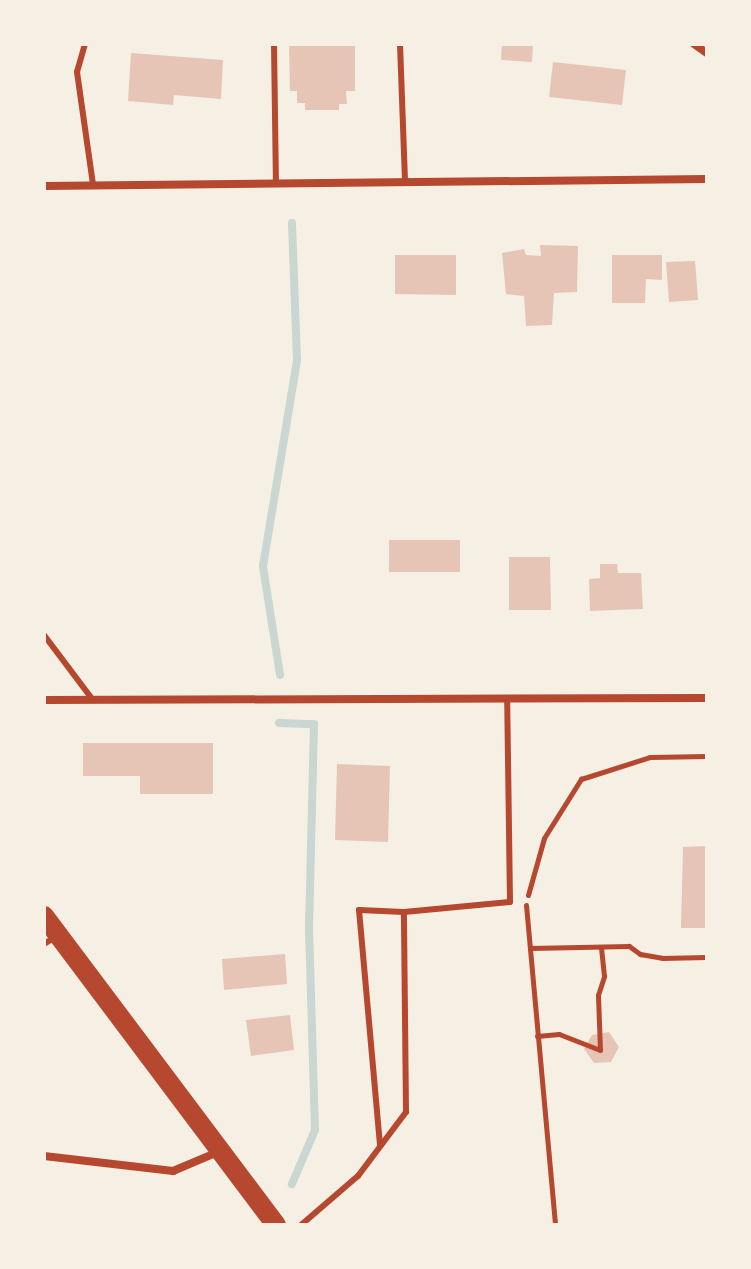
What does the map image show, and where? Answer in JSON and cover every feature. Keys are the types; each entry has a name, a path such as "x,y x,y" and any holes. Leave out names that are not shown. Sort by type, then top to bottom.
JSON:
{"main road":[{"path":"44,916 51,939 276,1225"}],"street":[{"path":"694,44 707,53"},
{"path":"44,186 707,179"},
{"path":"44,700 707,698"},
{"path":"44,1156 173,1171 219,1152"}],"lane":[{"path":"85,44 77,72 93,185"},
{"path":"274,44 276,184"},
{"path":"400,44 405,182"},
{"path":"44,635 93,700"},
{"path":"380,1145 359,910 404,912 510,902 507,698"},
{"path":"301,1225 358,1176 406,1112 404,912"}],"path":[{"path":"555,1225 526,906 534,865 544,838 581,779 650,757 707,756"},
{"path":"530,948 629,946 640,954 662,958 707,957"},
{"path":"537,1036 559,1034 600,1050 598,995 604,976 601,947"}],"building":[{"path":"289,44 355,44 355,91 346,91 347,104 339,104 339,110 305,110 305,103 297,103 297,91 290,91"},
{"path":"502,44 533,44 532,62 501,60"},
{"path":"131,53 223,60 221,99 174,95 173,105 128,101"},
{"path":"553,62 626,70 622,105 549,97"},
{"path":"540,245 578,246 577,292 554,293 552,325 526,326 524,296 506,294 502,253 524,249 526,255 541,256"},
{"path":"395,255 456,255 456,295 395,294"},
{"path":"612,255 662,255 662,280 646,279 645,303 612,303"},
{"path":"695,261 698,300 669,302 666,262"},
{"path":"389,540 460,540 460,572 389,572"},
{"path":"509,557 550,557 551,610 509,610"},
{"path":"600,564 617,564 618,573 641,573 643,609 590,611 589,579 600,578"},
{"path":"83,743 213,743 213,794 140,794 140,776 83,776"},
{"path":"337,764 390,766 388,842 335,840"},
{"path":"707,846 707,928 681,928 683,847"},
{"path":"285,954 287,984 224,990 222,959"},
{"path":"290,1015 294,1050 251,1056 246,1020"},
{"path":"609,1032 619,1047 611,1062 594,1063 584,1049 592,1035"}],"waterway":[{"path":"280,675 263,566 297,360 292,223"},
{"path":"279,723 314,724 309,928 315,1130 292,1184"}]}
